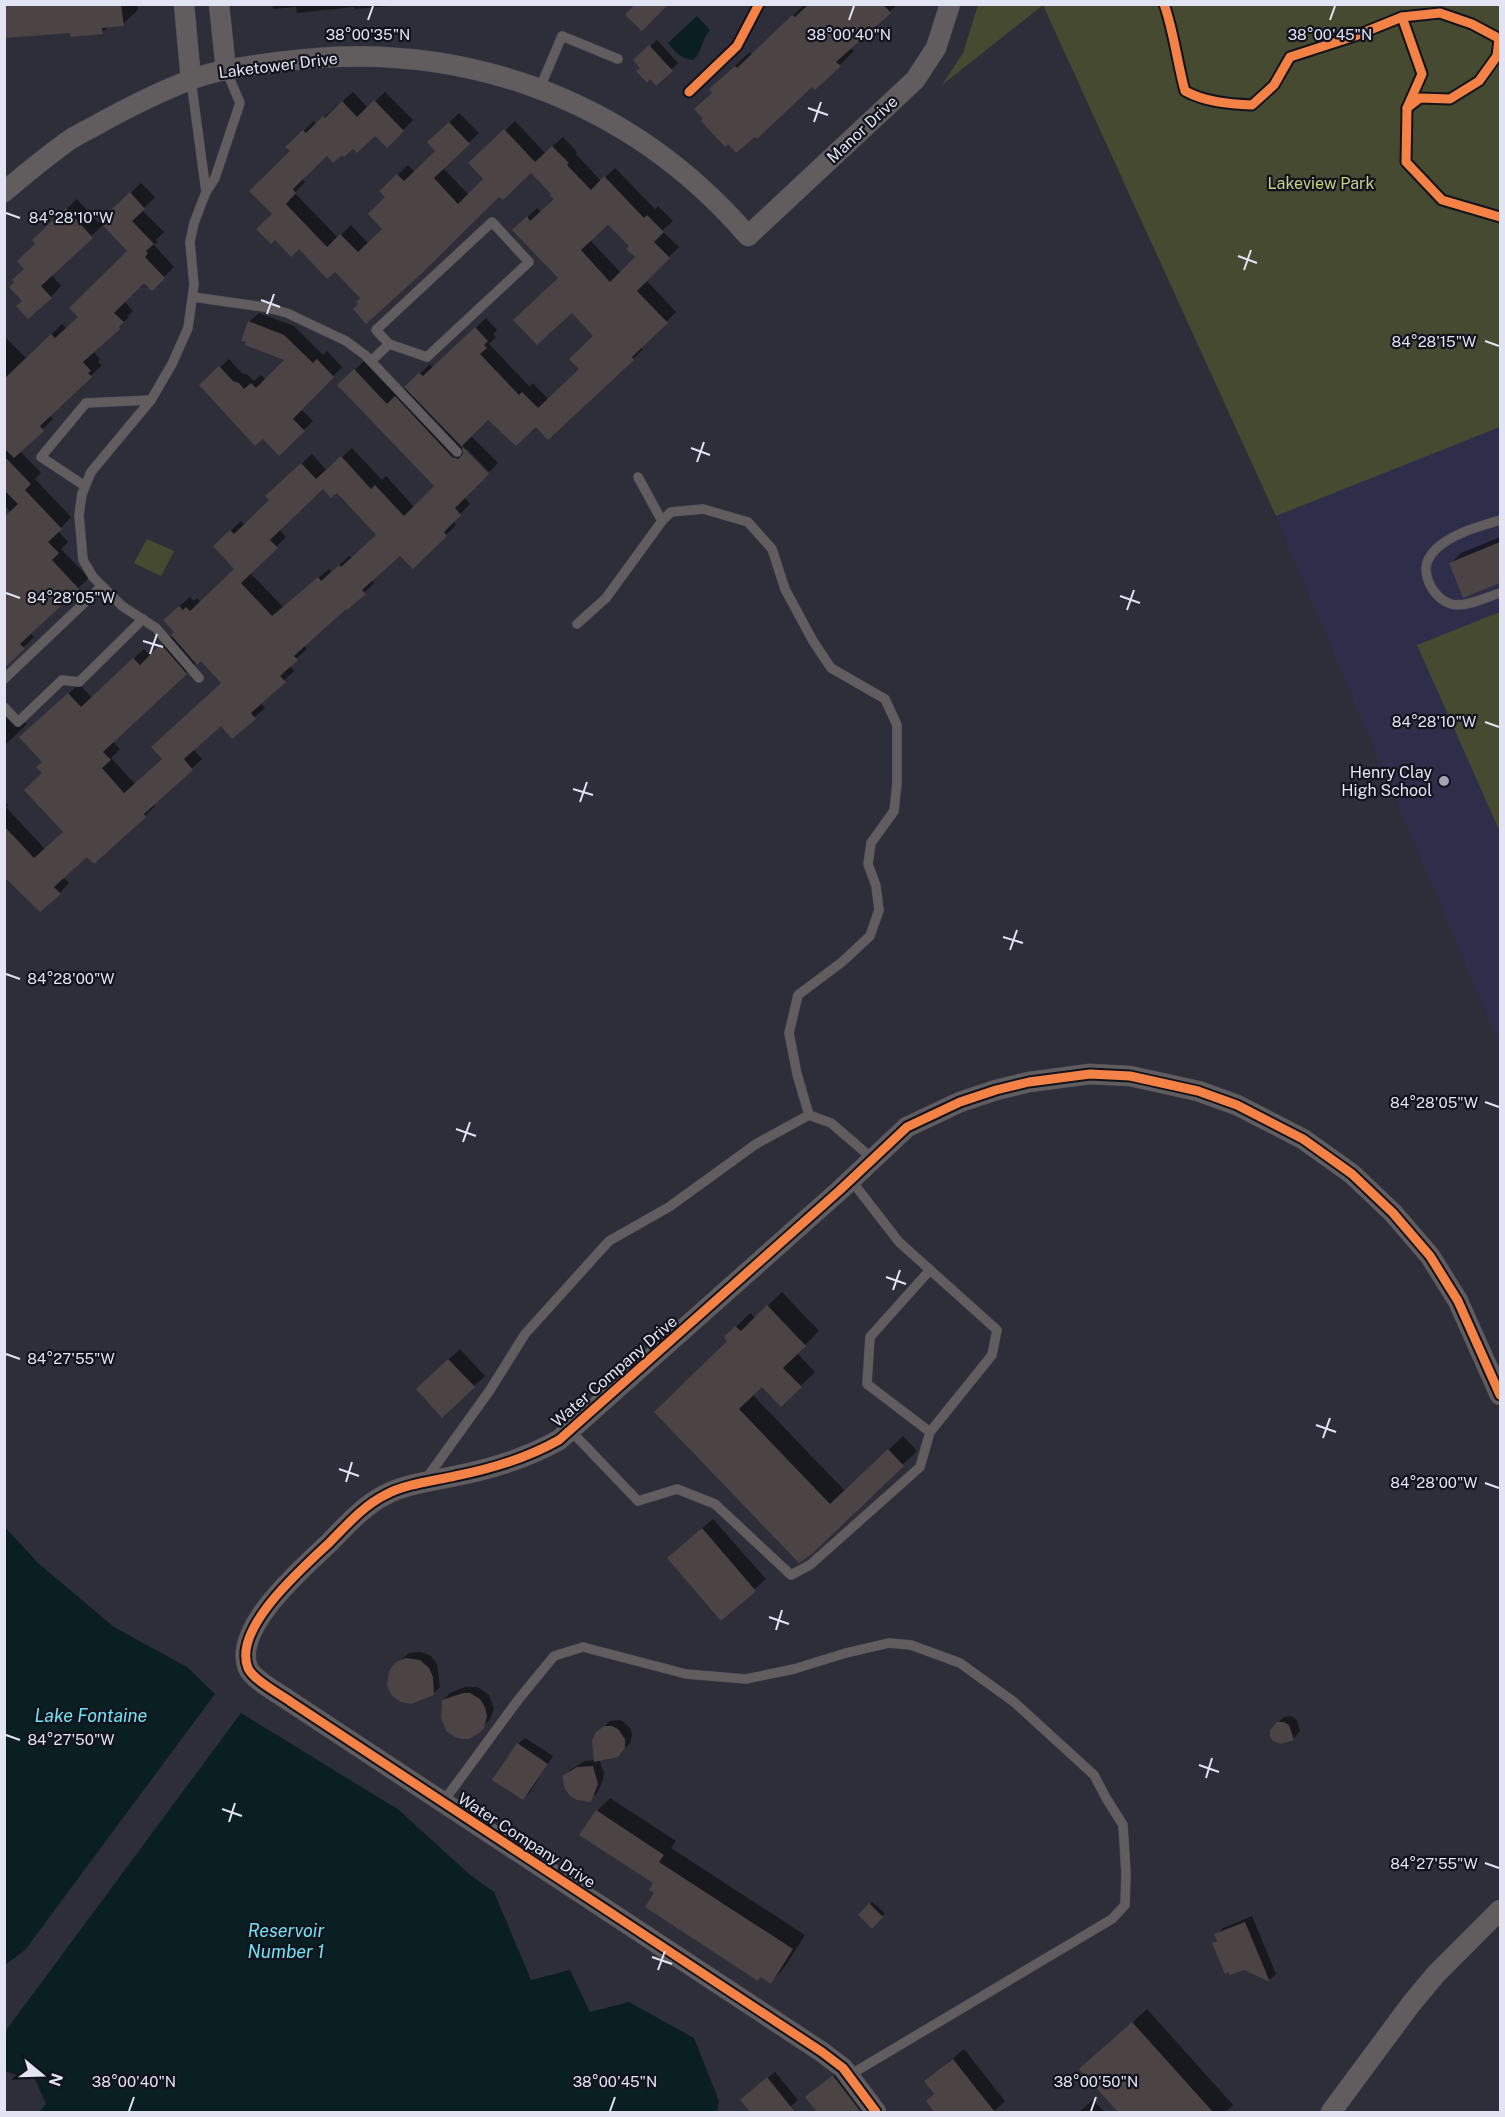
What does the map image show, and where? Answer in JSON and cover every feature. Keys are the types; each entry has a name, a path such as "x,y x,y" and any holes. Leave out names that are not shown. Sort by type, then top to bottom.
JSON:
{"street":[{"path":"184,4 191,80"},
{"path":"219,4 226,70"},
{"name":"Manor Drive","path":"748,236 915,80 936,48 951,4"},
{"name":"Laketower Drive","path":"4,192 70,139 122,111 191,80 226,70 340,56 421,59 487,72 539,90 605,118 638,139 702,187 748,236"},
{"name":"Water Company Drive","path":"876,2112 843,2068 822,2052 254,1676 247,1660 249,1640 255,1626 274,1598 292,1578 386,1494 516,1460 544,1449 571,1431 907,1127 996,1090 1059,1077 1090,1074 1130,1076 1198,1091 1237,1105 1303,1139 1353,1174 1393,1213 1430,1256 1458,1301 1500,1395"},
{"path":"1331,2112 1436,1974 1500,1910"}],"lane":[{"path":"539,90 562,36 618,59"},
{"path":"199,678 156,628 122,606 93,577 83,560 79,515 82,494 91,472 151,400 172,364 188,328 194,285 190,242 194,223 206,192 215,178 240,103 226,70"},
{"path":"191,80 206,192"},
{"path":"492,222 529,262 427,357 389,344 376,330 492,222"},
{"path":"193,297 264,307 287,313 346,341 370,361 457,452"},
{"path":"370,361 389,344"},
{"path":"85,486 41,457 86,403 151,400"},
{"path":"638,477 662,521"},
{"path":"577,624 606,598 671,512 703,509 748,522 772,549 785,589 813,641 831,668 885,699 897,725 897,783 894,812 871,843 868,864 876,886 879,910 870,936 842,962 798,995 789,1033 797,1074 809,1115"},
{"path":"1500,520 1462,532 1447,541 1429,558 1426,567 1432,591 1451,604 1464,604 1500,593"},
{"path":"4,679 102,586"},
{"path":"4,707 18,722 62,680 79,682 143,619"},
{"path":"423,1483 490,1390 525,1334 609,1241 669,1207 756,1144 809,1115 831,1123 873,1159"},
{"path":"571,1431 638,1501 677,1489 715,1504 791,1575 810,1565 920,1467 930,1432 992,1354 997,1330 899,1242 851,1180"},
{"path":"930,1270 870,1337 867,1384 930,1432"},
{"path":"443,1802 518,1700 554,1656 583,1647 686,1674 746,1679 794,1670 846,1653 889,1643 911,1645 960,1663 1014,1702 1094,1774 1123,1825 1125,1905 1112,1919 848,2076"}],"shaded area":[{"name":"Henry Clay High School","path":"1500,427 1500,1045 1276,516"}],"green space":[{"path":"978,5 1043,5 942,85 963,53"},
{"name":"Lakeview Park","path":"1043,5 1500,5 1500,427 1276,516"},
{"path":"147,539 174,551 161,576 134,563"},
{"path":"1500,612 1500,832 1417,645"}],"water":[{"path":"697,16 710,30 694,60 679,55 668,43"},
{"name":"Lake Fontaine","path":"4,1526 38,1563 114,1627 187,1667 215,1694 25,1950 5,1965"},
{"name":"Reservoir Number 1","path":"241,1713 399,1810 469,1874 494,1892 531,1980 570,1970 590,2012 629,2002 694,2038 719,2101 717,2112 39,2112 46,2104 34,2077 5,2071 7,2029"}],"building":[{"path":"4,4 121,4 124,26 102,28 103,34 70,37 70,33 4,38"},
{"path":"635,4 669,4 642,31 625,15"},
{"path":"809,4 883,4 891,13 836,62 841,66 815,90 812,87 757,139 755,137 736,153 728,144 725,147 701,121 703,119 694,109 712,93 709,89 735,66 737,68 792,15 795,17"},
{"path":"649,45 673,71 656,86 650,79 647,83 636,71 640,68 633,60"},
{"path":"374,100 404,131 387,148 375,136 357,153 353,149 333,163 327,156 293,189 296,193 286,204 327,247 340,234 358,252 382,229 368,214 385,197 379,191 397,174 404,181 435,151 427,142 449,122 470,144 434,178 458,204 483,179 468,163 504,129 535,162 552,146 591,190 604,176 644,218 647,215 664,232 654,242 670,258 637,291 668,323 632,357 634,360 548,440 536,427 516,446 488,420 462,446 489,474 455,508 461,515 444,532 447,536 413,569 400,556 362,590 366,594 294,656 298,660 280,676 286,682 251,713 256,719 232,739 221,726 184,759 193,770 144,814 146,817 94,864 87,857 54,887 61,894 40,912 4,877 4,826 34,858 63,832 24,790 42,773 36,767 42,762 19,737 68,693 81,707 133,658 140,665 161,644 187,674 103,752 111,760 102,768 124,793 162,759 151,747 221,683 201,661 197,665 171,635 174,632 163,620 179,606 183,610 186,607 190,611 234,569 213,546 230,530 234,534 269,500 265,496 301,463 316,479 341,456 371,489 375,485 404,516 434,486 337,385 354,369 387,404 395,396 452,457 458,459 463,454 462,447 404,387 419,373 423,376 475,327 488,341 484,345 487,348 480,354 519,395 522,392 538,408 579,369 569,359 593,336 572,313 537,345 513,320 558,278 512,230 527,216 530,221 554,199 531,173 503,200 499,197 366,324 353,309 360,298 335,272 327,279 299,249 291,257 275,240 271,244 256,229 272,214 249,191 290,151 285,147 303,130 306,133 323,116 325,118 342,101 357,117","holes":["608,225 629,246 626,249 635,257 610,282 581,250","323,489 331,498 337,493 376,535 341,567 339,565 321,581 318,577 272,616 241,583 278,548 270,540"]},
{"path":"130,192 145,209 132,221 154,244 146,251 148,253 145,257 165,278 152,291 144,283 114,313 124,322 119,327 120,329 83,362 91,371 88,373 92,377 40,426 44,431 14,458 4,448 4,379 51,334 55,338 78,317 69,308 127,251 99,221"},
{"path":"66,208 93,238 41,286 52,298 28,319 16,306 22,301 9,287 14,282 12,280 24,269 17,261 35,244 32,240"},
{"path":"248,321 284,335 313,363 317,359 334,377 293,419 305,431 279,456 263,439 255,446 199,385 219,366 244,389 251,383 256,388 284,360 245,345 246,342 241,341"},
{"path":"4,456 31,484 25,490 62,529 48,542 59,553 52,560 79,589 20,644 25,649 4,668 4,517 18,504 4,490"},
{"path":"1500,542 1500,583 1463,598 1449,563"},
{"path":"767,1305 806,1346 783,1368 802,1387 781,1407 762,1387 739,1409 830,1504 888,1449 904,1466 813,1553 799,1563 654,1412 727,1341 724,1337 735,1326 741,1331"},
{"path":"448,1359 475,1387 442,1418 416,1389"},
{"path":"702,1528 756,1591 721,1621 667,1558"},
{"path":"406,1658 420,1660 429,1668 433,1677 434,1695 411,1704 401,1702 392,1696 387,1686 389,1671 396,1662"},
{"path":"470,1693 480,1699 487,1716 484,1728 469,1739 455,1737 446,1731 441,1718 442,1700"},
{"path":"1277,1722 1289,1725 1294,1740 1281,1744 1273,1741 1270,1730"},
{"path":"604,1726 618,1729 625,1739 625,1748 618,1757 594,1762 592,1740 596,1732"},
{"path":"517,1743 548,1764 523,1800 492,1780"},
{"path":"593,1766 598,1784 591,1802 577,1800 570,1796 565,1789 562,1776 577,1767"},
{"path":"596,1810 664,1855 659,1862 793,1949 771,1984 760,1977 758,1981 645,1907 654,1893 649,1890 653,1883 579,1835"},
{"path":"869,1903 883,1917 872,1929 858,1915"},
{"path":"1245,1922 1270,1982 1244,1970 1230,1975 1228,1972 1225,1974 1212,1943 1217,1941 1214,1934"},
{"path":"1132,2022 1213,2112 1118,2112 1079,2069"},
{"path":"953,2059 995,2112 934,2112 926,2101 934,2094 924,2081"},
{"path":"833,2075 861,2112 817,2112 805,2097"},
{"path":"767,2077 795,2112 750,2112 740,2100"}],"cycle path":[{"path":"689,92 737,46 759,4"},
{"path":"1164,4 1185,91 1209,100 1235,104 1252,105 1274,85 1290,57 1355,36 1402,17 1440,13 1472,24 1500,39"},
{"path":"1402,17 1422,74 1407,108 1406,162 1442,200 1500,217"},
{"path":"1407,108 1420,98 1450,99 1479,81 1497,56 1499,39"},
{"path":"876,2112 843,2068 822,2052 255,1677 248,1668 246,1652 250,1635 273,1600 355,1517 385,1495 410,1485 508,1462 559,1440 840,1190 907,1127 960,1102 1029,1082 1090,1074 1130,1076 1198,1091 1237,1105 1303,1139 1352,1174 1393,1213 1430,1256 1458,1301 1500,1395"}],"place":[{"name":"Henry Clay High School","path":"1444,781"}]}
